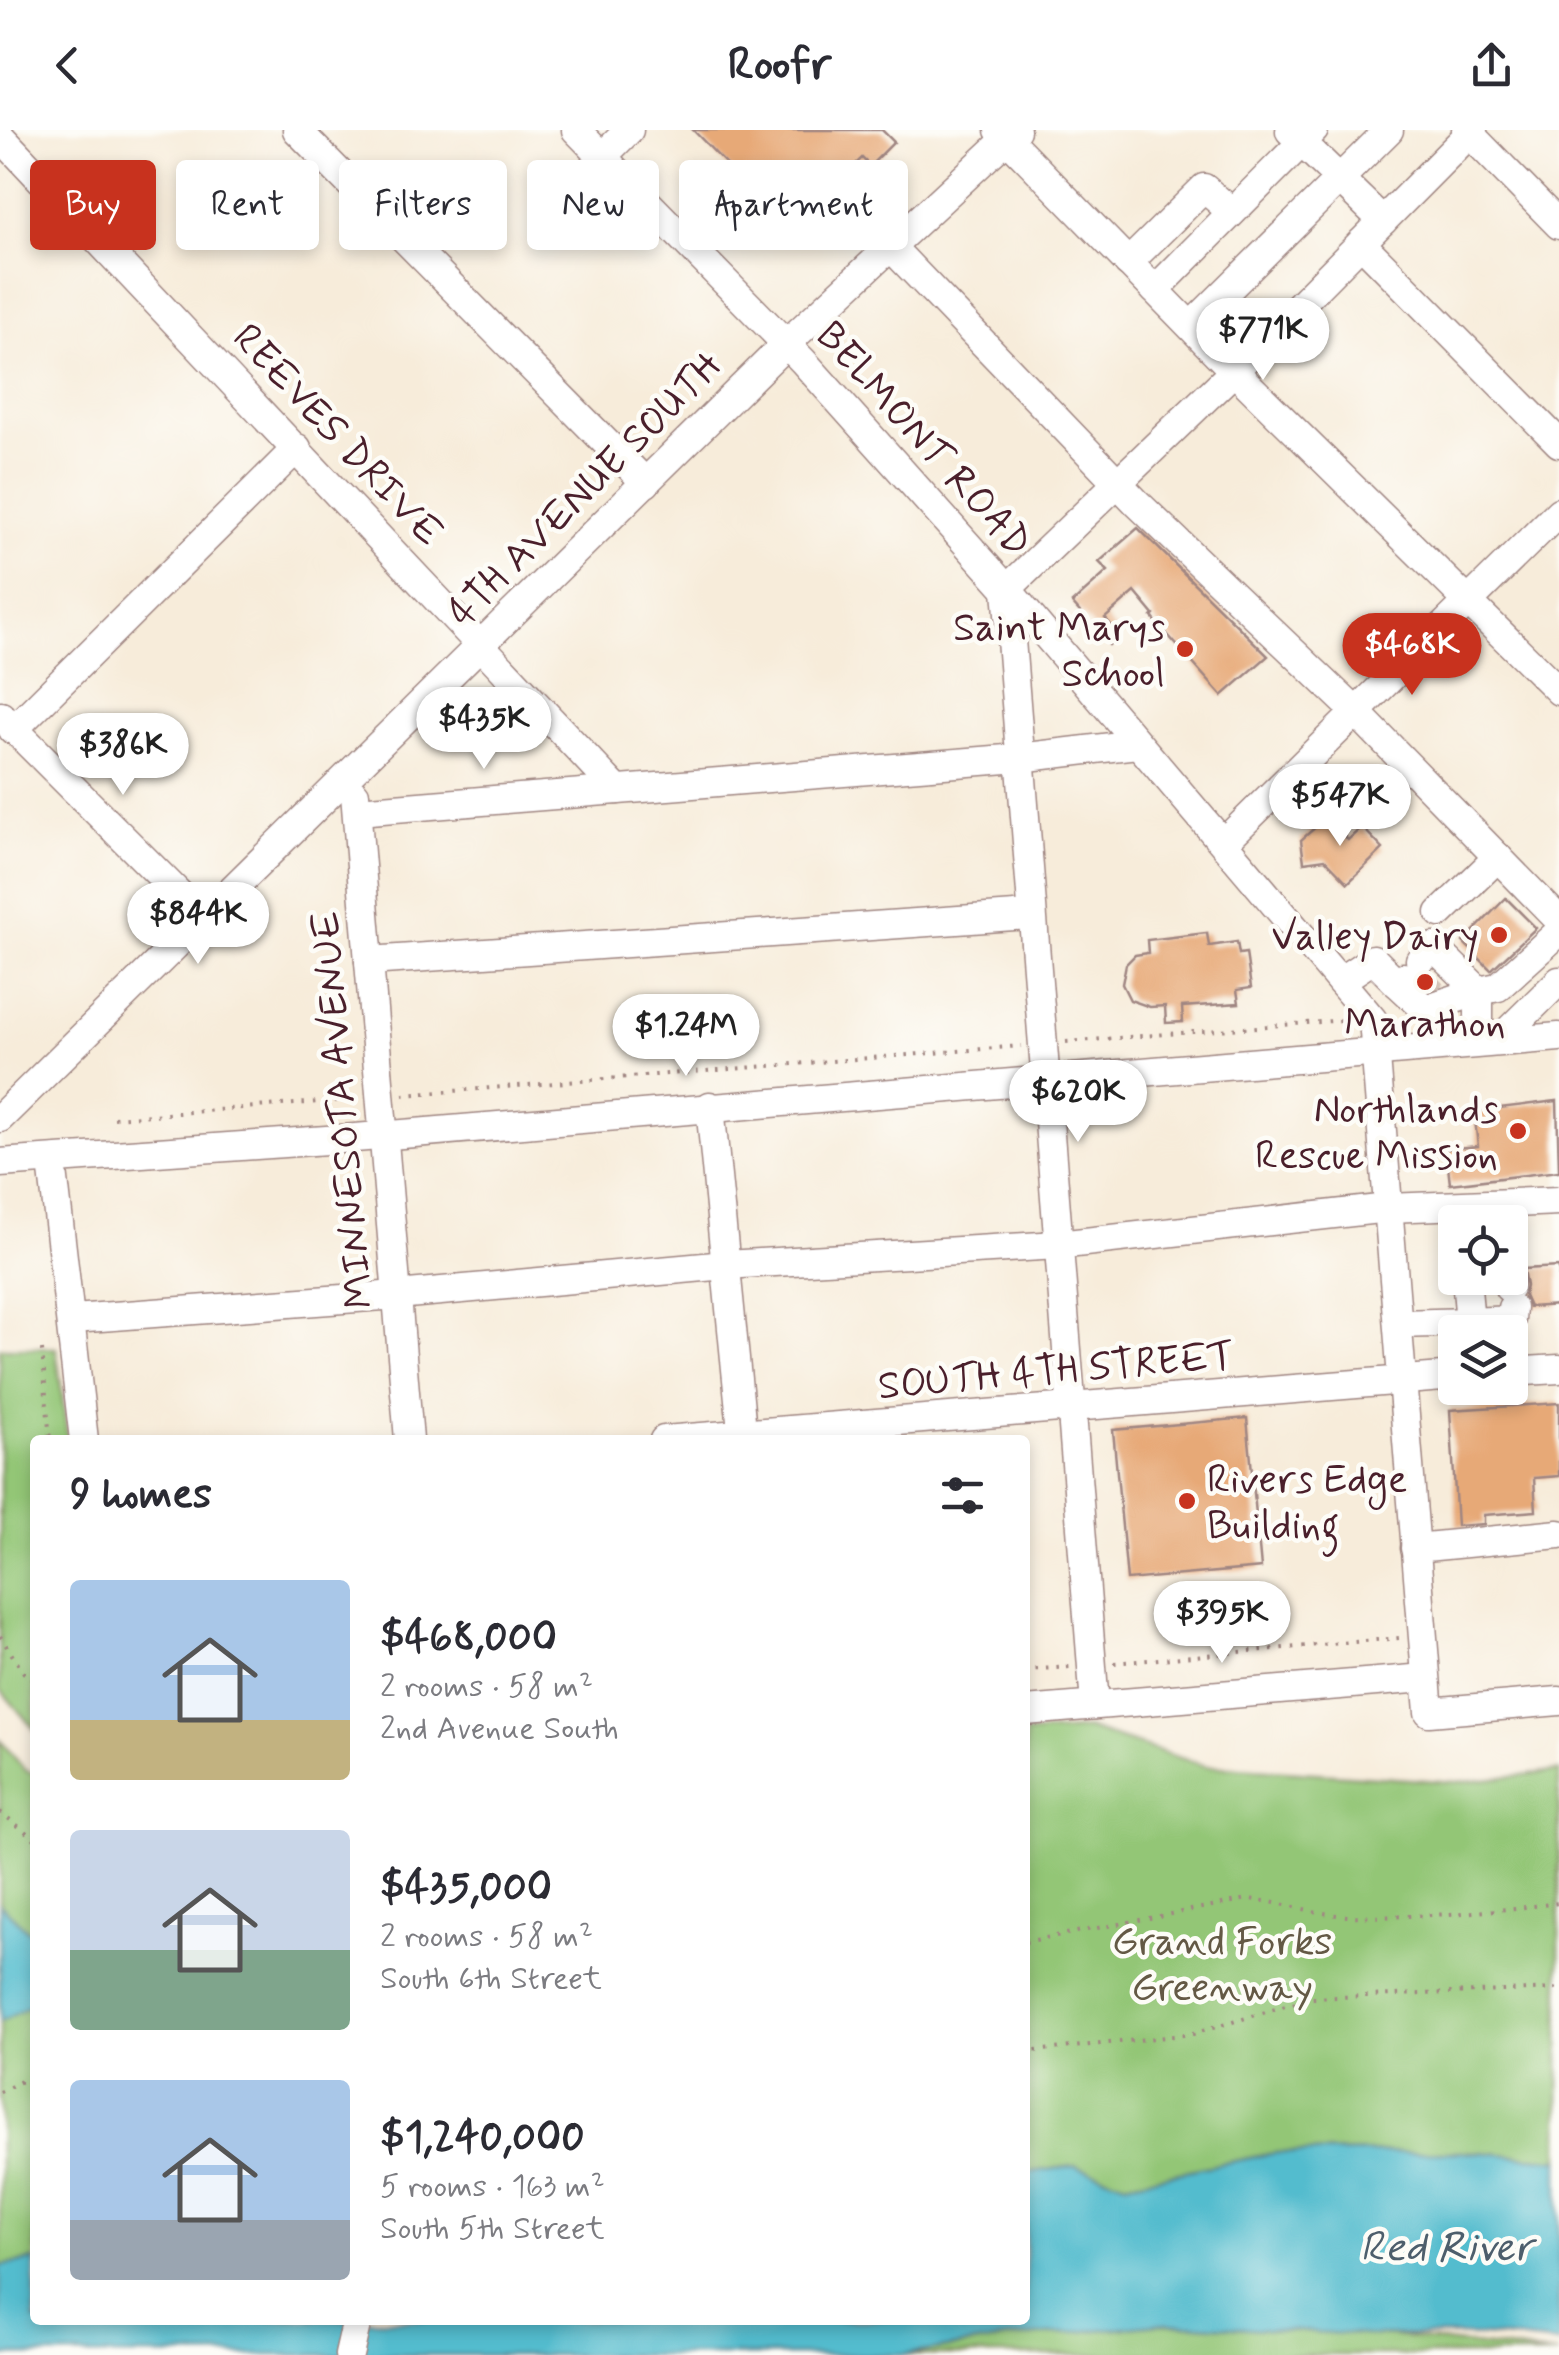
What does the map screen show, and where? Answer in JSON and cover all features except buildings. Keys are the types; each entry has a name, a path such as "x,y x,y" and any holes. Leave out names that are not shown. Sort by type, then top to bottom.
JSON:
{"street":[{"path":"297,130 646,483"},
{"name":"BELMONT ROAD","path":"576,130 787,344 1007,590 1368,1015"},
{"path":"602,157 630,130"},
{"path":"1190,326 1388,130"},
{"path":"1095,1705 1007,590 1234,371 1470,131 1559,225"},
{"path":"1007,133 1234,371 1559,691"},
{"name":"4TH AVENUE SOUTH","path":"908,230 1007,133"},
{"path":"1155,290 1302,134 1338,180 1383,221"},
{"name":"REEVES DRIVE","path":"0,136 617,790"},
{"path":"1128,263 1204,188 1232,212"},
{"path":"1361,243 1559,444"},
{"name":"4TH AVENUE SOUTH","path":"0,1118 787,344 888,250"},
{"path":"894,250 1117,482 1356,712 1559,920"},
{"path":"205,920 7,722 298,448"},
{"path":"1224,842 1559,512"},
{"path":"356,811 1018,758 1137,744"},
{"name":"MINNESOTA AVENUE","path":"353,772 409,1435"},
{"path":"1440,913 1498,857"},
{"path":"369,961 1030,915"},
{"path":"1418,977 1425,1009 1498,987 1559,932"},
{"path":"1340,980 1373,960 1418,977 1479,990"},
{"path":"1488,1042 1555,985 1526,964"},
{"path":"1418,977 1399,1003 1368,1015 1375,1052 1429,1712 1559,1701"},
{"path":"1479,990 1488,1042"},
{"path":"0,1163 384,1135 1559,1036"},
{"path":"710,1106 743,1435"},
{"path":"52,1162 84,1435"},
{"path":"1528,1208 1559,1201"},
{"path":"72,1318 397,1295 726,1265 1058,1246 1388,1208 1438,1212"},
{"path":"1398,1324 1438,1323"},
{"path":"1528,1371 1559,1368"},
{"name":"SOUTH 4TH STREET","path":"755,1435 1438,1377"},
{"path":"1415,1548 1559,1534"},
{"path":"1030,1711 1425,1678"},
{"path":"349,2355 355,2325"}],"path":[{"path":"114,1118 1368,1015"},
{"path":"42,1350 50,1435"},
{"path":"0,1636 30,1677"},
{"path":"1030,1670 1404,1638"},
{"path":"0,1812 30,1835"},
{"path":"1030,1941 1248,1900 1283,1902 1342,1916 1559,1903"},
{"path":"1030,2051 1193,2034 1312,1998 1559,1989"},
{"path":"0,2092 30,2077"}],"green space":[{"path":"0,1348 56,1348 67,1435 30,1435 30,1724 0,1689"},
{"name":"Grand Forks Greenway","path":"1088,1729 1206,1766 1456,1782 1559,1771 1559,2160 1479,2152 1275,2153 1126,2183 1075,2166 1030,2172 1030,1734"},
{"path":"0,1740 30,1772 30,2261 0,2266"},
{"path":"1167,2323 1393,2336 1559,2355 902,2355 996,2340"}],"water":[{"path":"0,1904 30,1932 30,2006 0,2022"},
{"name":"Red River","path":"1479,2152 1559,2160 1559,2344 1484,2336 1363,2335 1167,2323 996,2340 902,2355 0,2355 0,2266 30,2261 30,2325 1030,2325 1030,2172 1075,2166 1126,2183 1275,2153"}],"tunnel":[{"path":"1417,991 1434,974"}],"place":[{"name":"Saint Marys School","path":"1185,649"},
{"name":"Valley Dairy","path":"1499,935"},
{"name":"Marathon","path":"1425,982"},
{"name":"Northlands Rescue Mission","path":"1518,1131"},
{"name":"Rivers Edge Building","path":"1187,1501"}]}
